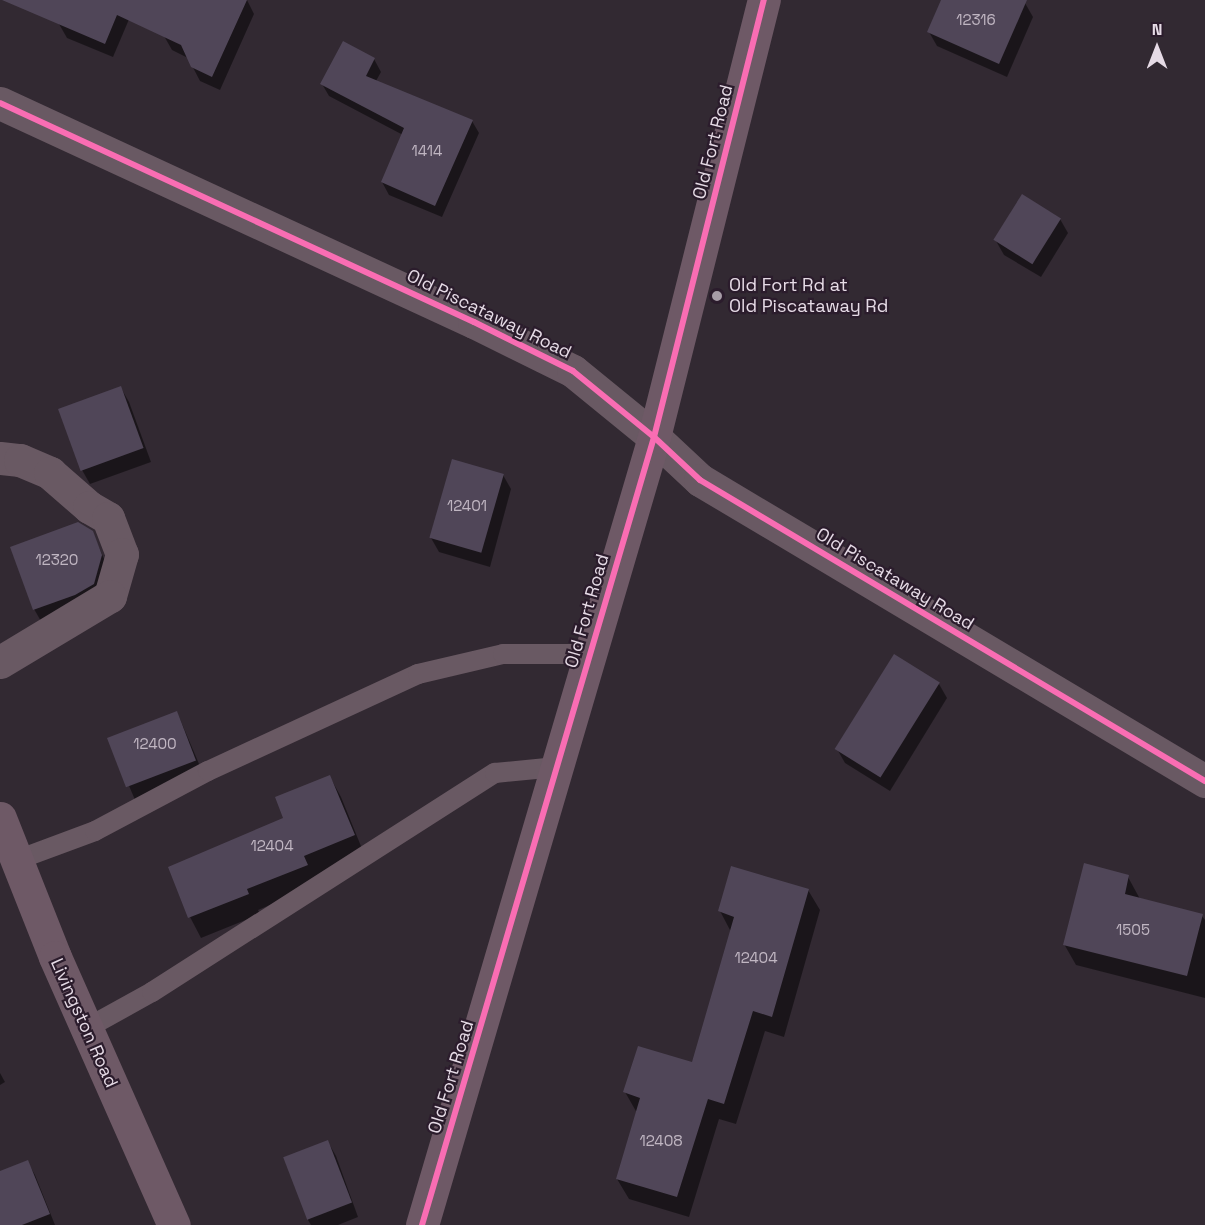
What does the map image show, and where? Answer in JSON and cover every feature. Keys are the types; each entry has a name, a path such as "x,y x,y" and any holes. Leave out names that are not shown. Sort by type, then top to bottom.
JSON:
{"main road":[{"name":"Old Fort Road","path":"422,1225 654,437 765,0"},
{"name":"Livingston Road","path":"0,818 55,957 174,1225"}],"street":[{"name":"Old Piscataway Road","path":"0,103 464,317 573,372 654,437 700,480 1205,782"},
{"path":"0,458 20,460 50,473 89,507 108,518 122,554 110,596 0,662"}],"lane":[{"path":"17,860 95,831 208,771 418,674 503,654 590,654"},
{"path":"87,1028 152,992 495,773 557,767"}],"building":[{"path":"2,0 247,0 212,77 191,67 181,45 117,15 105,44"},
{"path":"941,0 1027,0 999,64 927,32"},
{"path":"343,41 375,58 366,76 473,120 435,206 381,182 404,128 320,84"},
{"path":"1022,194 1061,218 1032,264 993,240"},
{"path":"121,386 144,448 81,471 58,409"},
{"path":"452,459 504,474 481,553 429,538"},
{"path":"78,522 93,531 102,555 94,584 75,595 33,610 10,547"},
{"path":"894,654 940,683 880,778 835,749"},
{"path":"177,711 196,760 126,787 107,738"},
{"path":"330,775 355,835 304,856 308,865 247,889 249,894 188,918 168,867 283,818 275,797"},
{"path":"1084,863 1129,875 1125,894 1203,914 1187,976 1063,945"},
{"path":"731,866 809,889 772,1017 753,1011 724,1104 708,1099 677,1197 616,1179 640,1098 623,1092 638,1046 692,1062 734,917 718,911"},
{"path":"328,1140 352,1203 307,1220 283,1157"},
{"path":"28,1160 50,1214 22,1225 0,1225 0,1171"}],"cycle path":[{"path":"422,1225 654,437 764,0"},
{"path":"0,103 474,322 573,371 654,437 700,480 1205,781"}],"place":[{"name":"Old Fort Rd at Old Piscataway Rd","path":"717,296"}]}
